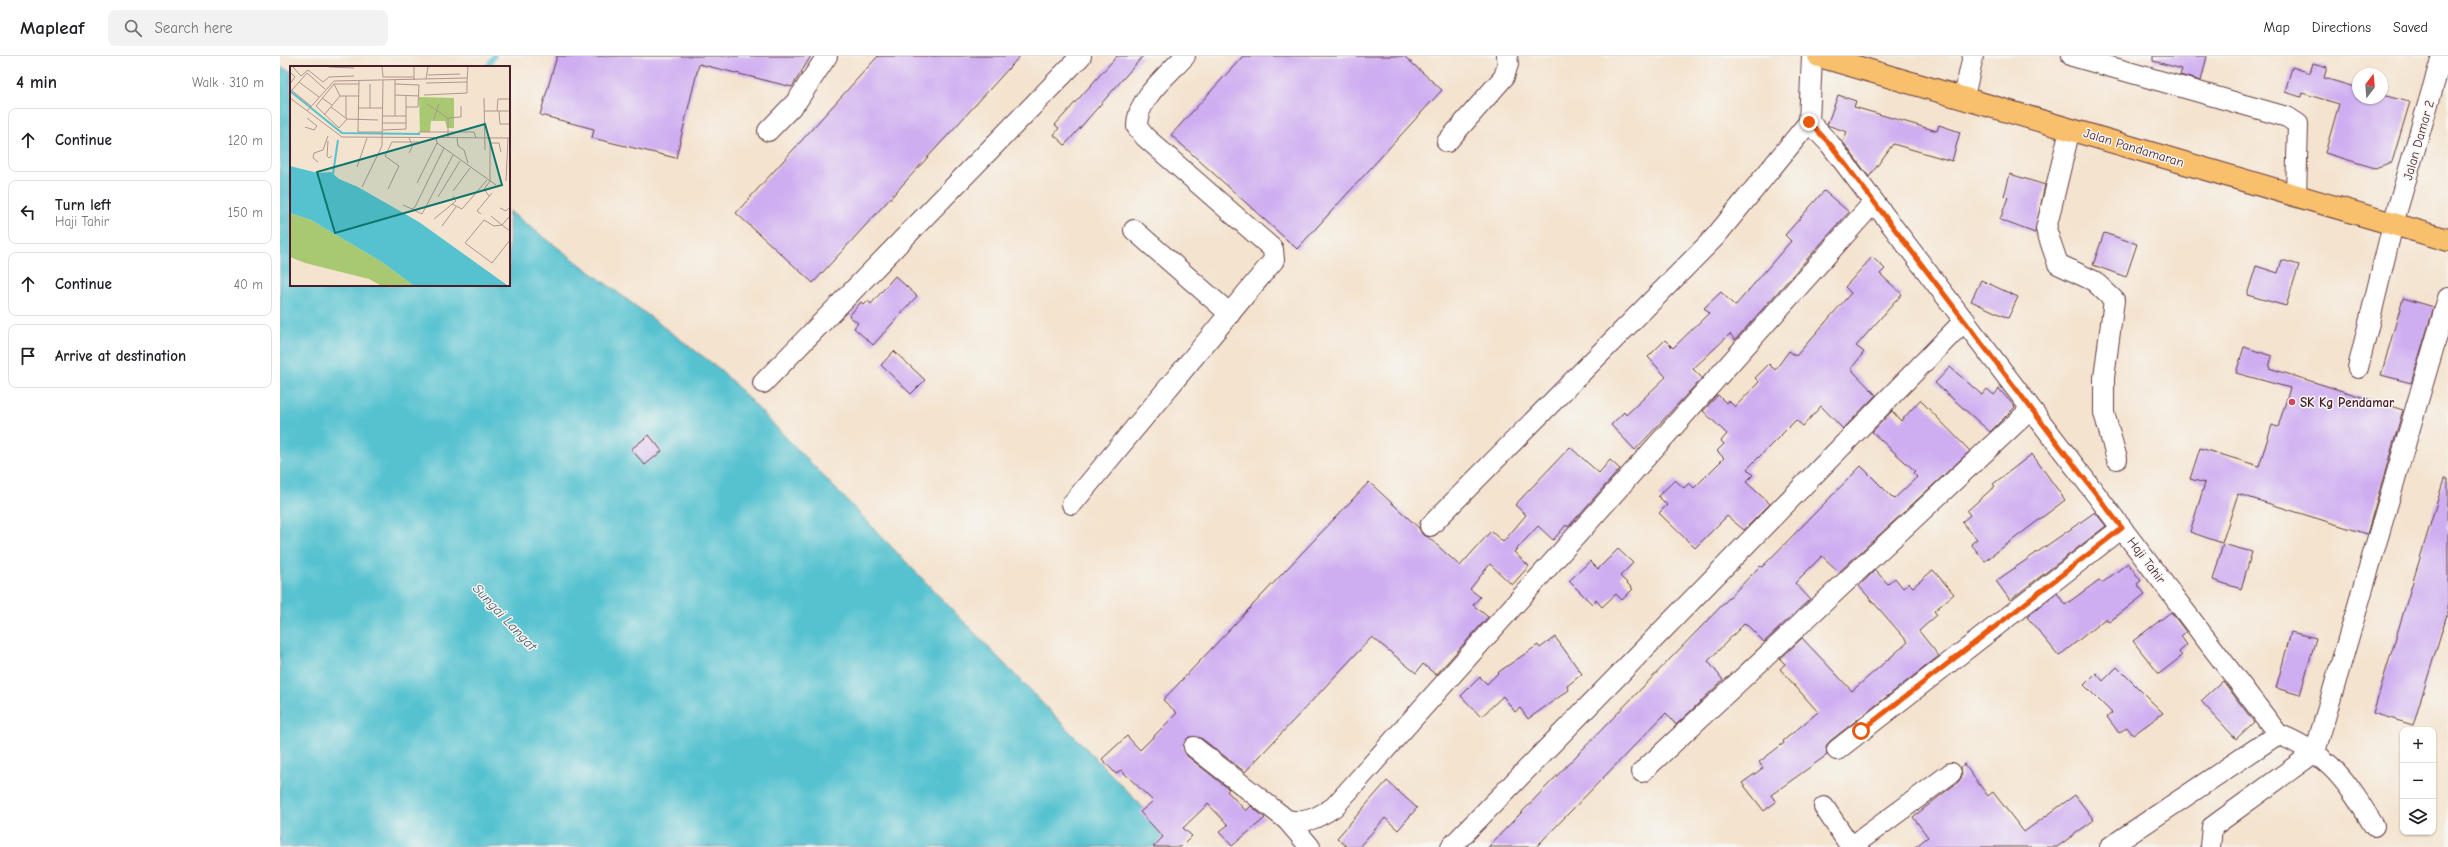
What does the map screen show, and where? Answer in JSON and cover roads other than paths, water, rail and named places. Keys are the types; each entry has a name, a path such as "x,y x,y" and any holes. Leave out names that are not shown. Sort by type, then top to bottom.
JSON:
{"main road":[{"name":"Jalan Pandamaran","path":"1819,56 2070,128 2448,240"}],"street":[{"path":"768,131 797,101 827,56"},
{"path":"763,383 1081,56"},
{"path":"1072,504 1270,267 1274,260 1273,249 1145,137 1137,127 1138,114 1145,100 1185,56"},
{"path":"1447,142 1504,77 1508,64 1507,56"},
{"path":"1430,526 1715,237 1809,122 1812,56"},
{"path":"1964,97 1973,56"},
{"path":"2072,56 2287,117 2298,124 2296,196"},
{"name":"Jalan Damar 2","path":"2358,368 2394,224 2442,56"},
{"name":"Haji Tahir","path":"1809,122 1830,144 1965,320 2278,734 2315,752 2337,771 2374,826"},
{"path":"2070,128 2046,229 2058,264 2094,281 2114,300 2104,378 2104,413 2117,459"},
{"path":"1287,820 1301,823 1316,819 1334,807 1874,202"},
{"path":"1134,230 1230,314"},
{"path":"2210,847 2212,827 2315,752 2448,298"},
{"path":"1451,847 1965,320"},
{"path":"1642,772 2031,409"},
{"path":"1837,750 2122,528"},
{"path":"2110,847 2278,734"},
{"path":"1194,747 1287,820 1310,847"},
{"path":"1824,807 1851,847 1951,774"}],"water":[{"name":"Sungai Langat","path":"280,67 290,71 290,286 510,286 510,212 721,370 1181,847 280,847"}],"waterway":[{"path":"489,66 494,56"}],"place":[{"name":"SK Kg Pendamar","path":"2292,402"}]}
